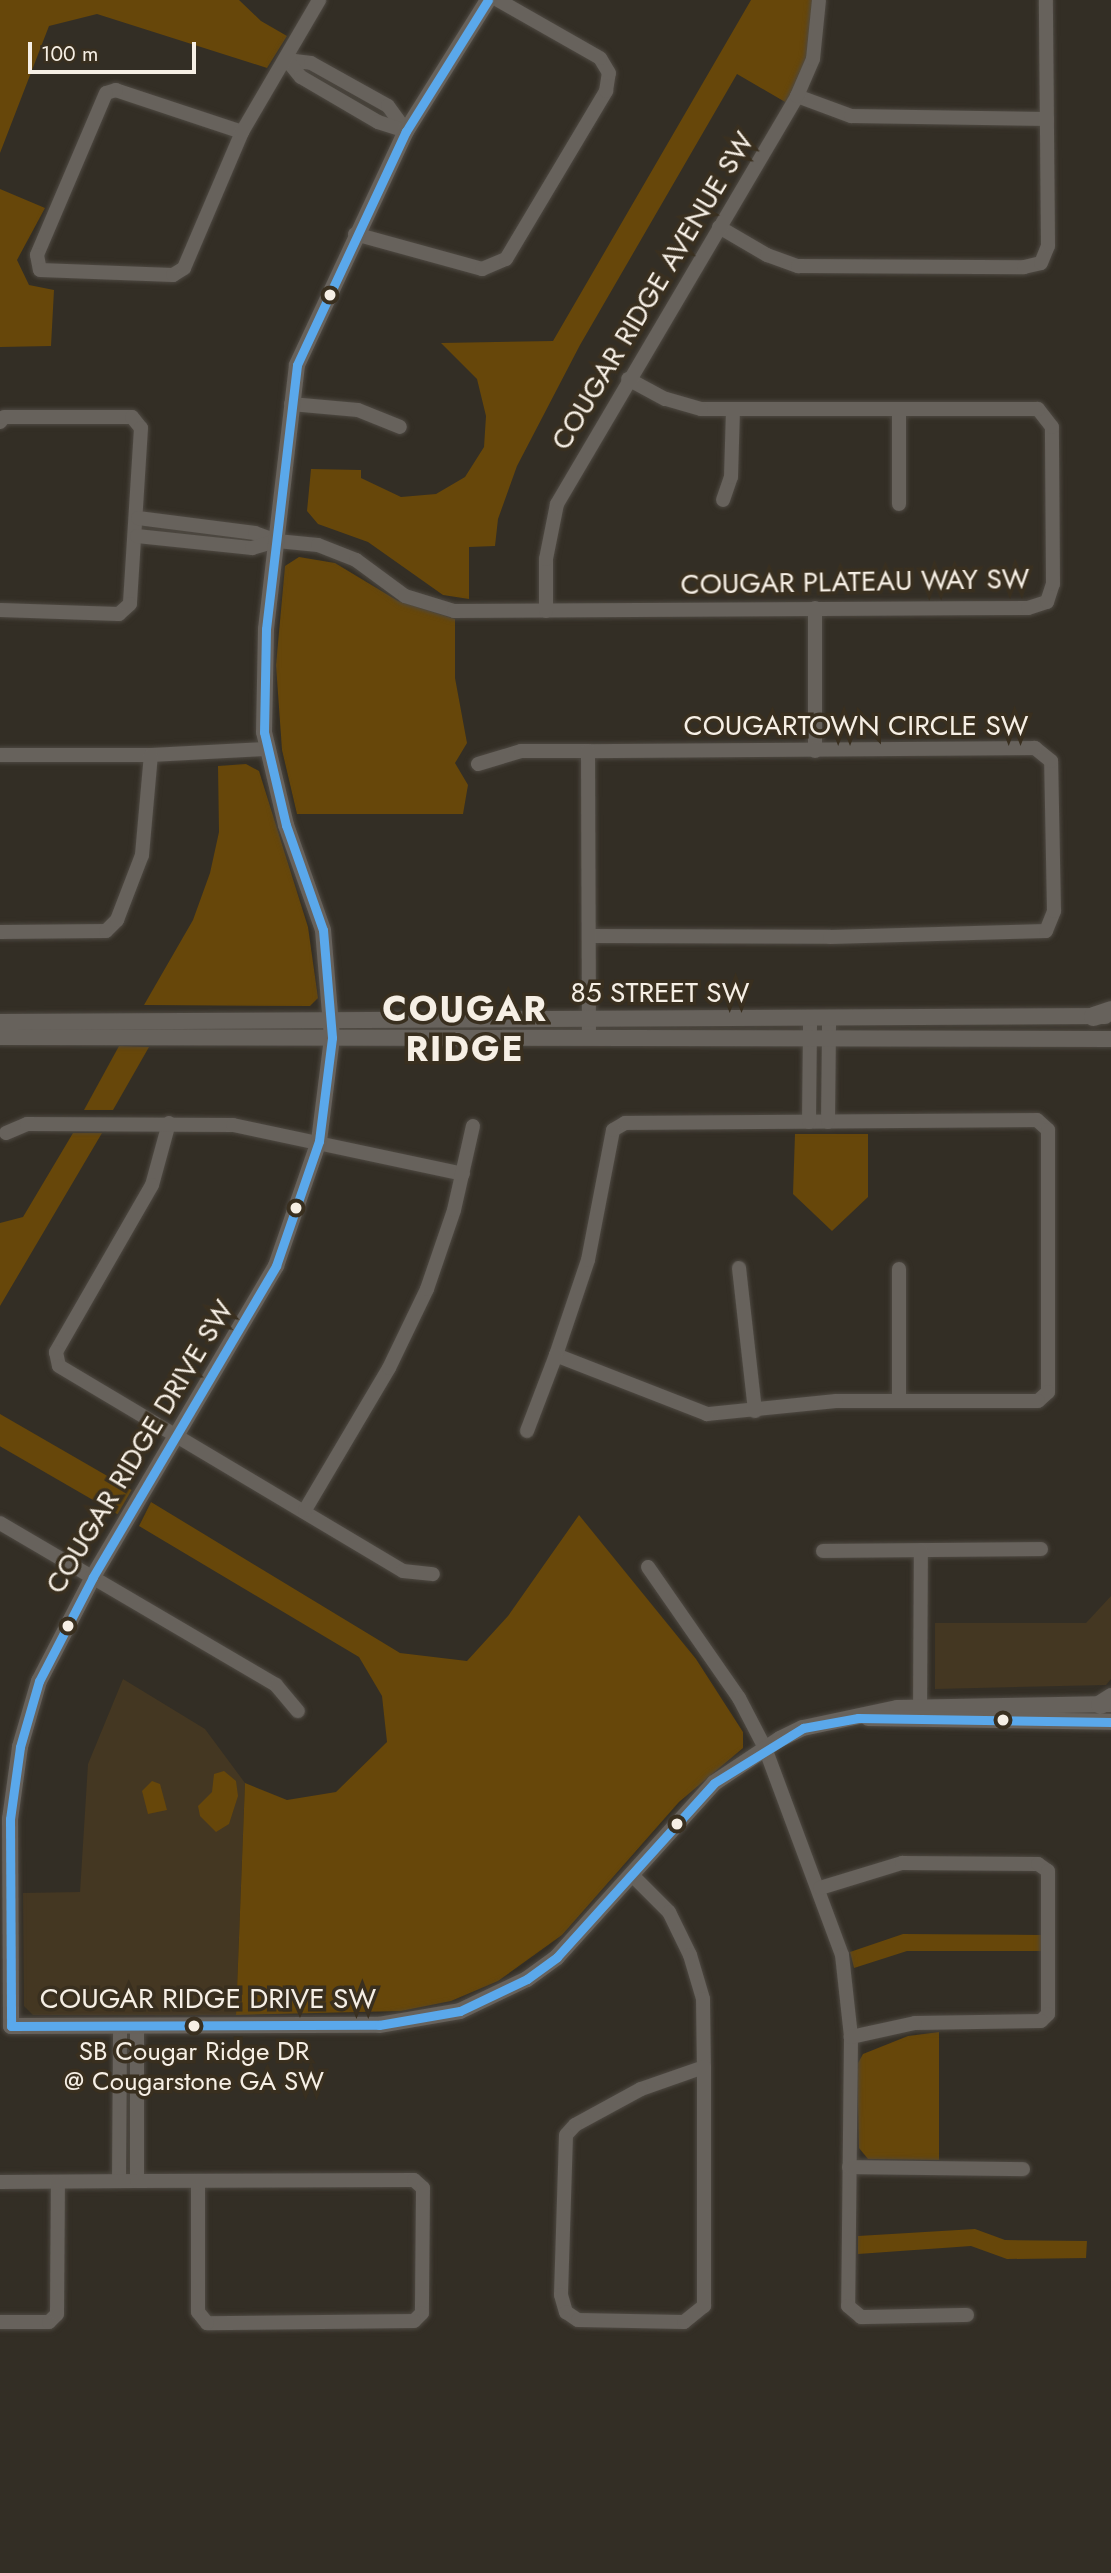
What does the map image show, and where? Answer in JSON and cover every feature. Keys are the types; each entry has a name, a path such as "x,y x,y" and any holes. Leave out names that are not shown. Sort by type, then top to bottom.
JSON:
{"street":[{"path":"242,132 117,90 106,93 37,255 40,270 173,275 184,268 242,132 287,60 319,0"},
{"name":"COUGAR RIDGE DRIVE SW","path":"488,0 406,131 355,234 305,342 291,404 264,657 265,749 323,930 331,1038 319,1141 276,1266 93,1577 39,1681 26,1721 13,1780 5,1884 6,2026 379,2025 460,2011 527,1979 557,1957 715,1783 765,1748 803,1728 859,1717 920,1713 1003,1714 1111,1722"},
{"path":"355,234 482,269 506,259 606,91 609,72 600,58 498,0"},
{"name":"COUGAR RIDGE AVENUE SW","path":"546,611 546,559 557,504 628,379 797,96 813,59 819,0"},
{"path":"719,227 767,255 798,266 1032,267 1041,263 1048,246 1046,0"},
{"path":"287,60 311,64 388,106 406,131"},
{"path":"797,96 851,116 1047,119"},
{"name":"COUGAR PLATEAU WAY SW","path":"277,541 339,551 428,607 454,611 1028,608 1047,602 1052,593 1052,427 1044,413 1030,408 733,410 681,405 628,379"},
{"path":"291,404 358,410 400,427"},
{"path":"723,500 731,477 733,410"},
{"path":"899,410 900,503"},
{"path":"0,422 4,417 132,417 141,428 137,537 130,604 119,614 0,610"},
{"path":"138,518 255,533 277,541"},
{"path":"137,537 252,548 277,541"},
{"path":"815,608 815,751"},
{"path":"0,754 151,755 265,749"},
{"name":"COUGARTOWN CIRCLE SW","path":"478,764 521,751 1041,750 1054,771 1050,927 1035,933 589,936"},
{"path":"588,751 589,1037"},
{"path":"0,932 106,931 117,920 142,855 151,755"},
{"name":"85 STREET SW","path":"0,1022 331,1018 829,1019 1105,1014"},
{"path":"809,1122 810,1018"},
{"path":"828,1122 829,1019"},
{"name":"85 STREET SW","path":"0,1037 1111,1039"},
{"path":"527,1431 591,1248 613,1130 625,1123 1037,1120 1048,1130 1048,1392 1038,1401 819,1402 729,1415 692,1410 555,1355"},
{"path":"169,1123 152,1185 56,1352 59,1366 403,1570 433,1574"},
{"path":"6,1133 27,1124 233,1125 319,1141 463,1174"},
{"path":"305,1510 411,1326 443,1245 473,1126"},
{"path":"739,1268 755,1410"},
{"path":"899,1400 900,1269"},
{"path":"0,1523 276,1685 298,1711"},
{"path":"823,1551 1041,1549"},
{"path":"920,1713 921,1550"},
{"path":"648,1567 739,1698 765,1748 820,1888 844,1965 851,2037 850,2310 860,2317 967,2315"},
{"name":"COUGAR RIDGE DRIVE SW","path":"1003,1714 1107,1702"},
{"path":"820,1888 902,1863 1038,1864 1048,1871 1048,2014 1041,2021 915,2023 851,2037"},
{"path":"632,1875 669,1912 690,1955 703,1999 704,2067 704,2306 684,2322 578,2320 566,2312 561,2295 566,2135 575,2124 641,2089 704,2067"},
{"path":"128,2027 137,2181"},
{"path":"119,2181 128,2027"},
{"path":"849,2167 1023,2169"},
{"path":"0,2182 119,2181 414,2180 423,2188 422,2313 414,2321 207,2323 198,2312 198,2181"},
{"path":"0,2322 49,2322 57,2314 58,2182"}],"shaded area":[{"path":"0,0 239,0 261,21 287,36 267,68 97,14 49,26 0,153"},
{"path":"751,0 823,0 823,17 792,106 737,74 580,345 517,466 498,519 495,546 469,547 469,599 443,595 368,542 318,524 307,511 311,469 361,470 361,478 401,497 436,494 465,477 484,447 486,416 477,379 441,343 553,341"},
{"path":"0,189 45,208 17,260 29,285 54,290 51,346 0,347"},
{"path":"299,557 335,563 398,601 455,619 455,678 467,743 455,763 468,785 463,814 297,814 282,750 276,665 285,566"},
{"path":"246,764 259,771 308,927 318,998 310,1006 144,1005 193,920 210,873 219,832 218,766"},
{"path":"119,1046 149,1047 113,1110 84,1110"},
{"path":"73,1133 102,1133 0,1306 0,1223 23,1217"},
{"path":"795,1134 868,1134 868,1197 832,1231 793,1194"},
{"path":"0,1414 132,1490 118,1514 0,1446"},
{"path":"151,1502 400,1653 467,1661 508,1616 579,1515 696,1659 743,1732 743,1748 679,1802 562,1935 498,1981 451,2001 401,2011 236,2015 245,1783 287,1800 336,1792 387,1742 382,1696 359,1657 139,1526"},
{"path":"1111,1596 1111,1679 1106,1685 935,1689 935,1623 1086,1623"},
{"path":"123,1679 205,1729 245,1783 236,2015 33,2015 24,2006 23,1893 80,1892 88,1764"},
{"path":"224,1771 236,1781 238,1796 229,1824 216,1832 200,1816 198,1806 212,1792 214,1774"},
{"path":"152,1781 160,1784 167,1810 148,1814 142,1791"},
{"path":"903,1934 1041,1935 1041,1951 907,1951 854,1968 850,1952"},
{"path":"939,2032 939,2160 868,2159 859,2148 857,2065 863,2054 908,2036"},
{"path":"975,2229 1005,2240 1087,2241 1086,2258 1007,2259 971,2246 858,2254 858,2236"}],"transit line":[{"path":"488,0 406,131 297,365 266,629 264,732 286,825 323,930 332,1038 319,1141 276,1266 93,1577 39,1681 20,1747 10,1819 11,2026 379,2025 460,2011 527,1979 557,1957 714,1783 803,1728 858,1718 1111,1722"}],"place":[{"name":"SB Cougar Ridge DR @ Cougarstone GA SW","path":"194,2026"}],"district":[{"name":"COUGAR RIDGE","path":"465,1029"}]}
